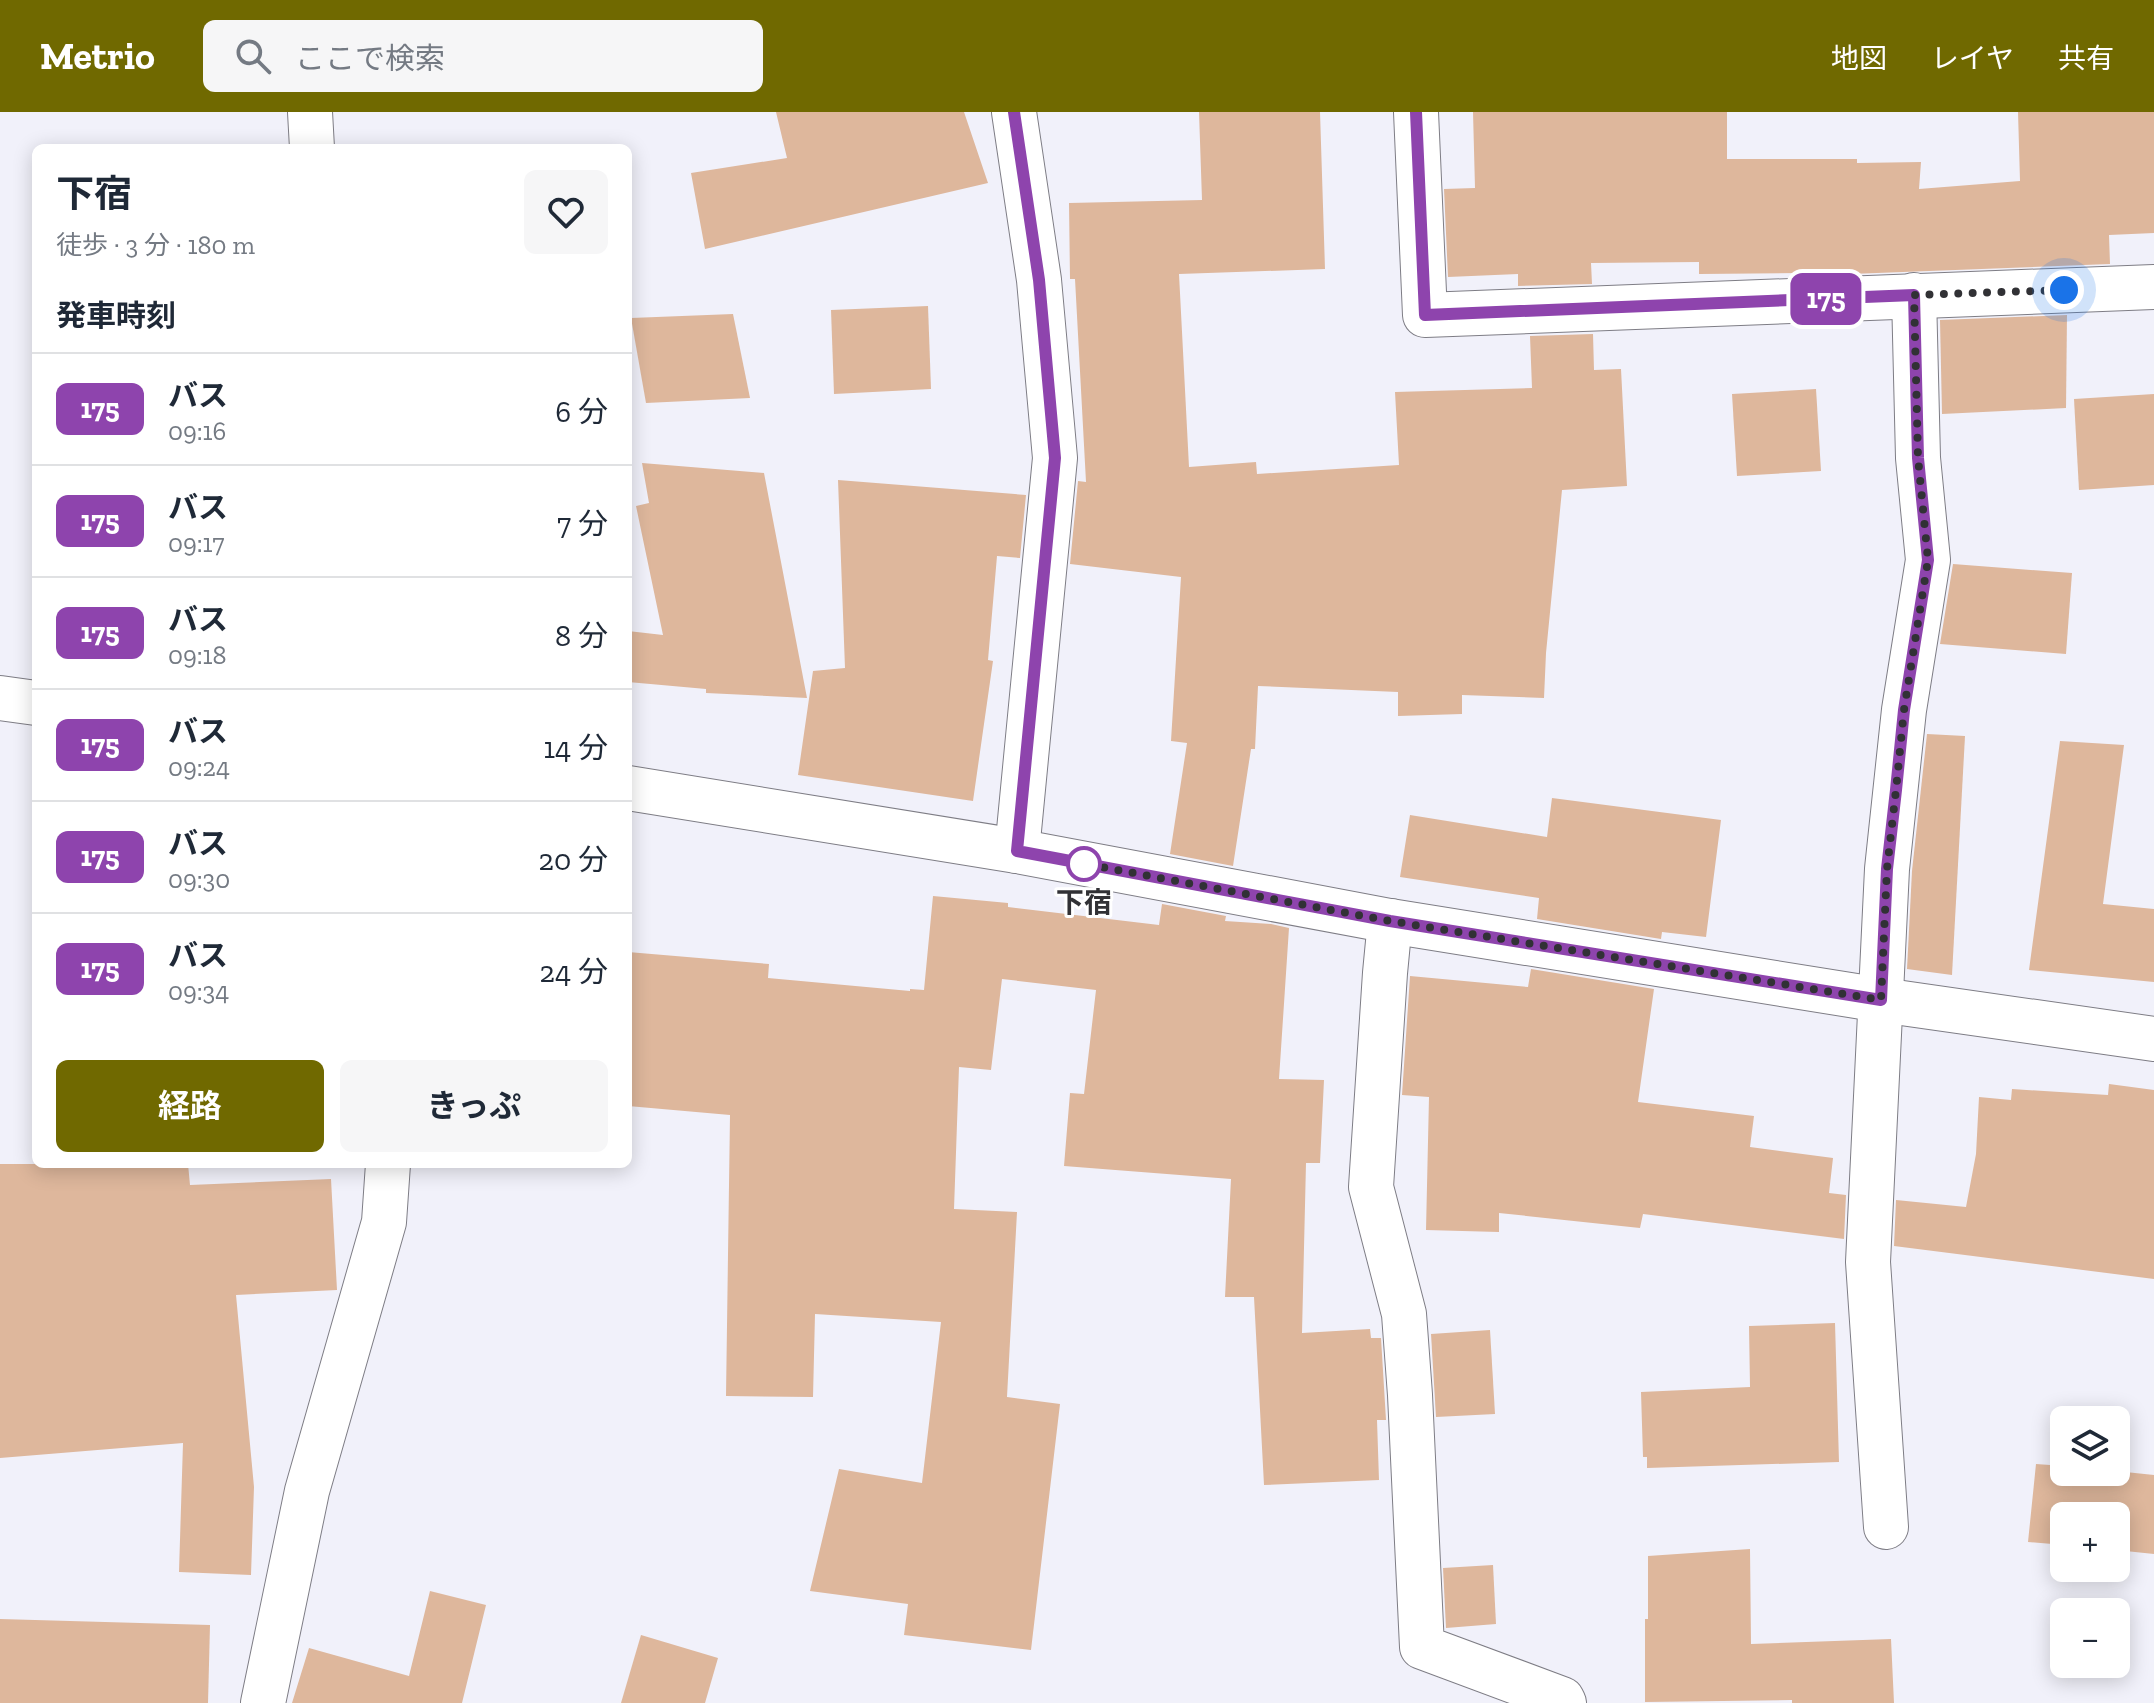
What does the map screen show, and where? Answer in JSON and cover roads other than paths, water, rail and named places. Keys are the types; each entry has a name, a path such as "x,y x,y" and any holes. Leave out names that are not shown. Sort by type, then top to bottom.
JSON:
{"street":[{"path":"310,112 312,144"},
{"path":"1014,112 1039,280 1055,458 1017,851"},
{"path":"1416,112 1425,315 2154,287"},
{"path":"1886,1527 1868,1262 1887,869 1904,710 1928,560 1918,458 1914,295"},
{"path":"0,698 32,702"},
{"path":"632,789 1017,851 1390,921 1881,1000 2154,1039"},
{"path":"1390,921 1371,1187 1404,1314 1422,1647 1562,1699 1564,1703"},
{"path":"263,1703 307,1491 384,1222 388,1168"}],"place":[{"name":"下宿","path":"1084,864"}]}
